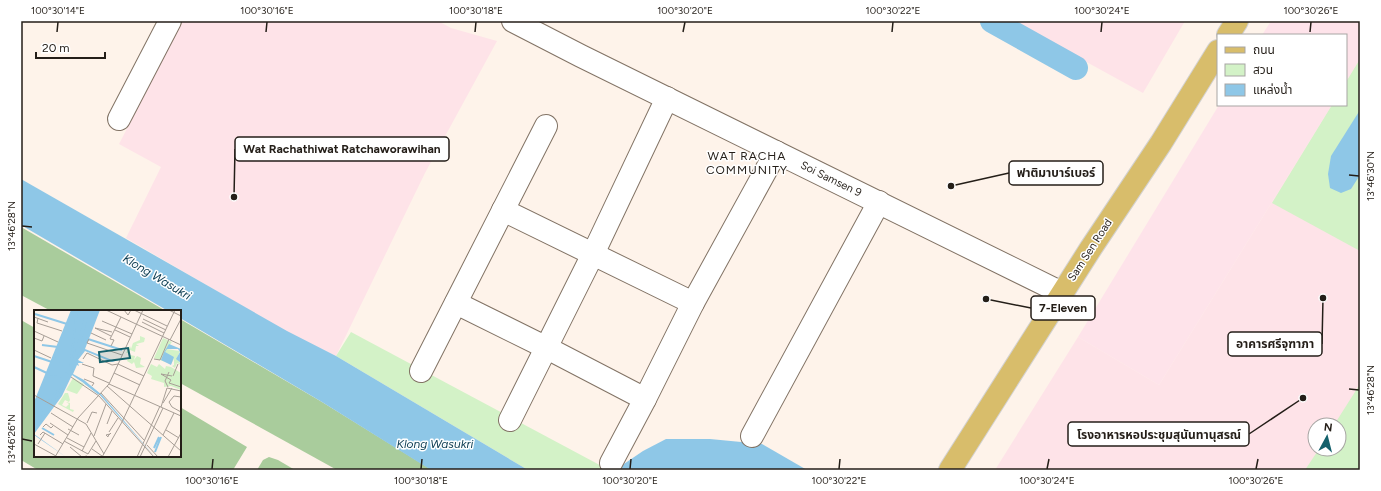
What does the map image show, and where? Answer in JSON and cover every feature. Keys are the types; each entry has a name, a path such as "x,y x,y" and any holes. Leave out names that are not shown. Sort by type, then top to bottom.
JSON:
{"main road":[{"path":"1229,34 1237,21"},
{"name":"Sam Sen Road","path":"950,470 1062,293 1161,143 1217,53"}],"street":[{"path":"119,119 170,21"},
{"name":"Soi Samsen 9","path":"513,21 1062,293"},
{"path":"510,420 593,254 667,98"},
{"path":"421,371 546,126"},
{"path":"611,463 645,399 693,302 776,152"},
{"path":"752,436 879,202"},
{"path":"503,210 693,302"},
{"path":"456,303 645,399"}],"shaded area":[{"path":"183,21 438,21 451,28 497,41 425,173 336,356 287,332 126,238 161,167 119,144"},
{"path":"1012,21 1185,21 1143,93"},
{"path":"1271,21 1360,21 1360,59 1347,80 1347,34 1263,34"},
{"path":"1360,59 1360,470 995,470 1078,337 1159,385 1331,106 1347,106 1347,80"},
{"path":"1218,106 1331,106 1159,385 1078,337"}],"green space":[{"path":"1360,59 1360,251 1272,203 1331,106 1347,106 1347,80"},
{"path":"21,227 164,310 49,310 21,295"},
{"path":"21,320 34,327 34,457 181,457 181,408 247,447 233,470 38,470 21,460"},
{"path":"181,320 322,402 432,470 337,470 181,384"},
{"path":"351,332 609,470 528,470 336,356"},
{"path":"1360,384 1360,470 1305,470 1314,457 1347,457 1347,417 1339,417"},
{"path":"269,457 278,460 295,470 257,470 263,460"}],"water":[{"path":"1360,110 1360,175 1351,189 1341,193 1330,188 1328,174 1331,156"},
{"name":"Klong Wasukri","path":"21,179 287,331 336,356 528,470 431,470 322,402 181,319 181,310 166,310 21,225"},
{"path":"666,439 710,439 762,444 807,470 615,470 643,451"}],"waterway":[{"path":"992,21 1076,68"}],"place":[{"name":"ฟาติมาบาร์เบอร์","path":"951,186"},
{"name":"Wat Rachathiwat Ratchaworawihan","path":"234,197"},
{"name":"อาคารศรีจุฑาภา","path":"1323,298"},
{"name":"7-Eleven","path":"986,299"},
{"name":"โรงอาหารหอประชุมสุนันทานุสรณ์","path":"1303,398"}],"district":[{"name":"WAT RACHA COMMUNITY","path":"747,163"}]}
